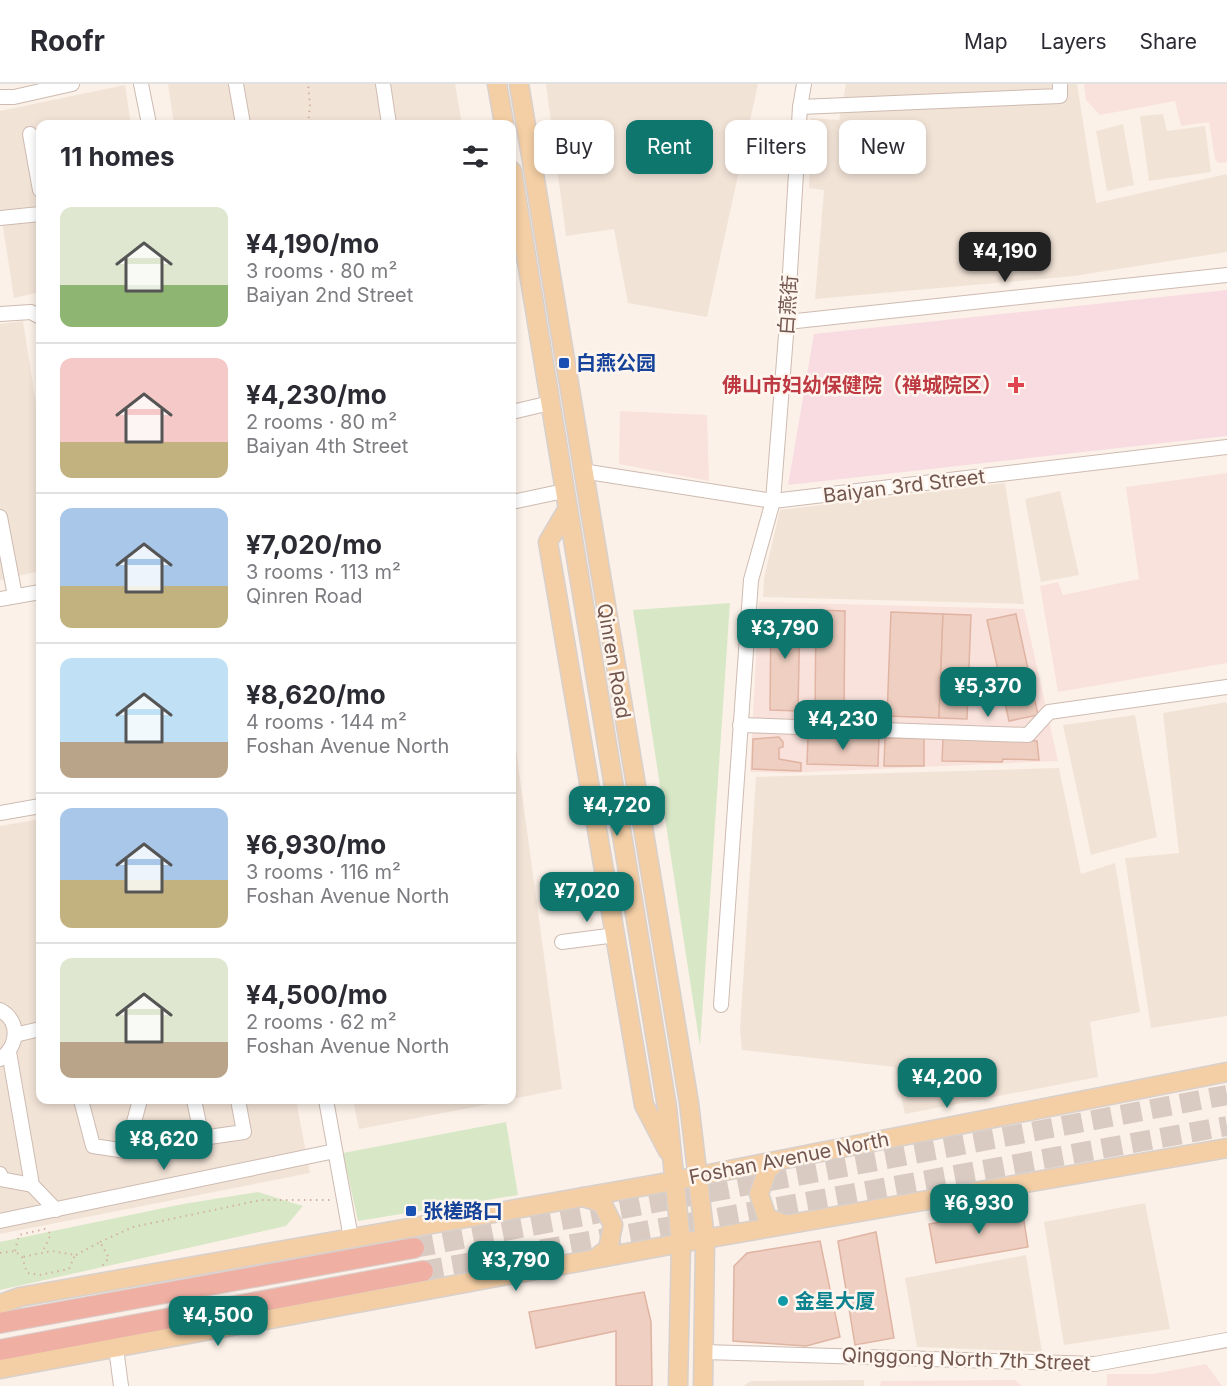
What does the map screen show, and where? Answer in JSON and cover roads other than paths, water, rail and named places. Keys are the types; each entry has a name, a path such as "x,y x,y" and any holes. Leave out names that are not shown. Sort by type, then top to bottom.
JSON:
{"highway":[{"path":"0,1323 414,1248"},
{"path":"0,1350 423,1271"}],"main road":[{"path":"497,84 503,120"},
{"name":"Qinren Road","path":"519,84 689,1103 705,1239 703,1386"},
{"name":"Qinren Road","path":"516,195 667,1107 681,1243 678,1386"},
{"path":"567,510 548,542 644,1105 672,1161"},
{"name":"Foshan Avenue North","path":"0,1304 20,1297 675,1181 1227,1072"},
{"path":"0,1369 596,1258 1227,1148"},
{"path":"777,1161 767,1172 759,1194 767,1218 785,1224"},
{"path":"583,1197 602,1203 613,1225 608,1249 596,1258"}],"street":[{"path":"4,84 14,97"},
{"path":"0,97 14,97 72,84"},
{"path":"141,84 148,120"},
{"path":"236,84 242,120"},
{"path":"383,84 388,120"},
{"name":"白燕街","path":"721,1005 751,580 773,501 800,107 804,84"},
{"path":"800,107 1060,96 1060,84"},
{"path":"30,134 36,168"},
{"path":"0,218 36,214"},
{"path":"787,322 1227,275"},
{"path":"0,314 31,312 36,315"},
{"path":"516,411 550,403"},
{"name":"Baiyan 3rd Street","path":"582,471 773,501 1227,447"},
{"path":"516,501 564,491"},
{"path":"0,517 15,596"},
{"path":"0,599 36,593"},
{"path":"740,725 1028,735 1049,712 1227,687"},
{"path":"0,813 36,807"},
{"path":"562,942 616,935"},
{"path":"0,1010 10,1019 15,1035 13,1044 4,1056 32,1185 56,1210"},
{"path":"15,1035 36,1030"},
{"path":"82,1104 93,1146 126,1151 139,1104"},
{"path":"195,1104 202,1138 244,1132 239,1104"},
{"path":"327,1104 351,1238"},
{"path":"0,1221 335,1151"},
{"path":"0,1174 1,1179 32,1185"},
{"name":"Qinggong North 7th Street","path":"703,1352 1095,1364 1227,1340"},
{"path":"116,1348 121,1386"}],"tunnel":[{"path":"414,1248 1227,1095"},
{"path":"423,1271 1227,1126"}],"place":[{"name":"白燕公园","path":"564,363"},
{"name":"佛山市妇幼保健院（禅城院区）","path":"1016,385"},
{"name":"张槎路口","path":"411,1211"},
{"name":"金星大厦","path":"783,1301"}]}
